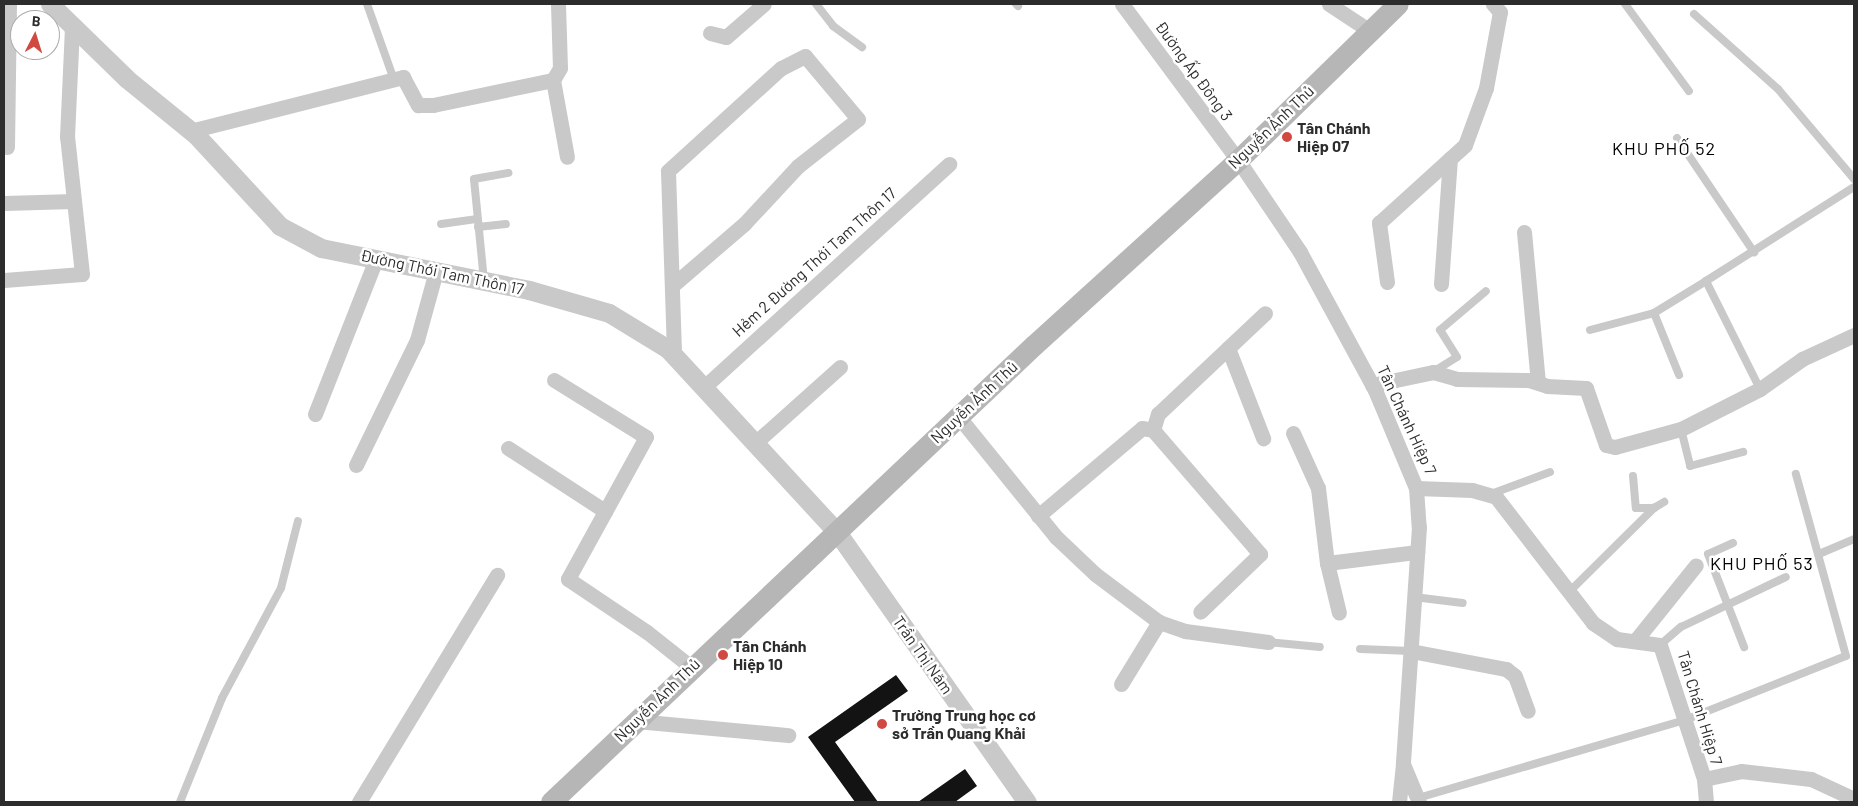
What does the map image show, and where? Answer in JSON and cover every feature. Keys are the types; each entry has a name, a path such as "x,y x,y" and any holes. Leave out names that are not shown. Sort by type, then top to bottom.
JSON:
{"main road":[{"name":"Nguyễn Ảnh Thủ","path":"551,802 691,667 837,532 958,416 1238,160 1398,4"}],"street":[{"path":"7,147 9,4"},
{"name":"Đường Thới Tam Thôn 17","path":"50,4 127,79 190,130 280,226 321,248 484,281 609,313 674,356 837,532"},
{"path":"558,4 560,68 553,80 567,157"},
{"path":"710,34 726,37 764,4"},
{"name":"Đường Ấp Đông 3","path":"1122,4 1238,160"},
{"path":"1329,4 1370,31"},
{"path":"1387,282 1379,223 1465,145 1486,88 1500,12 1493,4"},
{"path":"4,280 82,274 67,137 72,25"},
{"path":"673,285 744,224 798,166 858,119 806,56 781,68 668,171 674,356"},
{"path":"190,130 403,77 418,105 432,105 553,80"},
{"path":"1441,284 1450,158"},
{"name":"Tân Chánh Hiệp 7","path":"1238,160 1300,252 1372,385 1416,488 1491,494 1501,502 1593,623 1610,636 1660,645 1704,779 1706,802"},
{"name":"Hẻm 2 Đường Thới Tam Thôn 17","path":"704,388 949,164"},
{"path":"4,202 74,202"},
{"path":"1524,232 1538,382"},
{"path":"315,414 376,259"},
{"path":"356,465 417,340 436,271"},
{"path":"1153,430 1158,414 1265,313"},
{"path":"1372,385 1433,372 1457,379 1538,382 1547,386 1586,388 1610,447 1681,429 1760,390 1802,359 1854,335"},
{"path":"1228,348 1263,438"},
{"path":"755,443 840,367"},
{"path":"554,380 646,437 568,579 647,632 691,667"},
{"path":"958,416 1038,516 1095,574 1159,622 1186,631 1268,642"},
{"path":"1038,516 1142,428 1153,430 1260,554 1200,612"},
{"path":"1293,433 1318,488 1327,563 1338,614"},
{"path":"508,448 605,511"},
{"path":"1399,802 1417,552 1416,488"},
{"name":"Trần Thị Năm","path":"837,532 1027,802"},
{"path":"1327,563 1417,552"},
{"path":"1635,641 1696,565"},
{"path":"359,802 497,575"},
{"path":"1121,684 1159,622"},
{"path":"1410,650 1506,669 1515,676 1528,711"},
{"path":"636,721 788,735"},
{"path":"1403,764 1418,800"},
{"path":"1704,779 1741,772 1811,779 1853,800"}],"lane":[{"path":"367,4 394,80"},
{"path":"816,4 834,26 862,48"},
{"path":"1625,4 1689,92"},
{"path":"1694,14 1778,89 1854,179"},
{"path":"1677,138 1754,252"},
{"path":"484,281 474,179 508,173"},
{"path":"1590,330 1654,313 1754,252 1854,187"},
{"path":"441,224 506,224"},
{"path":"1706,281 1760,390"},
{"path":"1433,372 1457,357 1440,330 1486,292"},
{"path":"1654,313 1679,375"},
{"path":"1681,429 1690,466 1743,452"},
{"path":"1491,494 1550,472"},
{"path":"1418,800 1685,720 1846,656 1796,474"},
{"path":"1633,476 1636,508 1654,508"},
{"path":"1569,592 1654,508 1664,502"},
{"path":"180,802 222,698 281,588 298,521"},
{"path":"1819,554 1854,540"},
{"path":"1733,543 1708,554 1744,647"},
{"path":"1660,645 1681,627 1786,577"},
{"path":"1414,597 1462,603"},
{"path":"1268,642 1320,647"},
{"path":"1360,649 1410,650"}],"building":[{"path":"896,675 908,691 835,742 878,802 855,802 808,737"},
{"path":"965,769 977,786 955,802 918,802"}],"place":[{"name":"Tân Chánh Hiệp 07","path":"1287,137"},
{"name":"Tân Chánh Hiệp 10","path":"723,655"},
{"name":"Trường Trung học cơ sở Trần Quang Khải","path":"882,724"}],"district":[{"name":"KHU PHỐ 52","path":"1664,148"},
{"name":"KHU PHỐ 53","path":"1762,563"}]}
